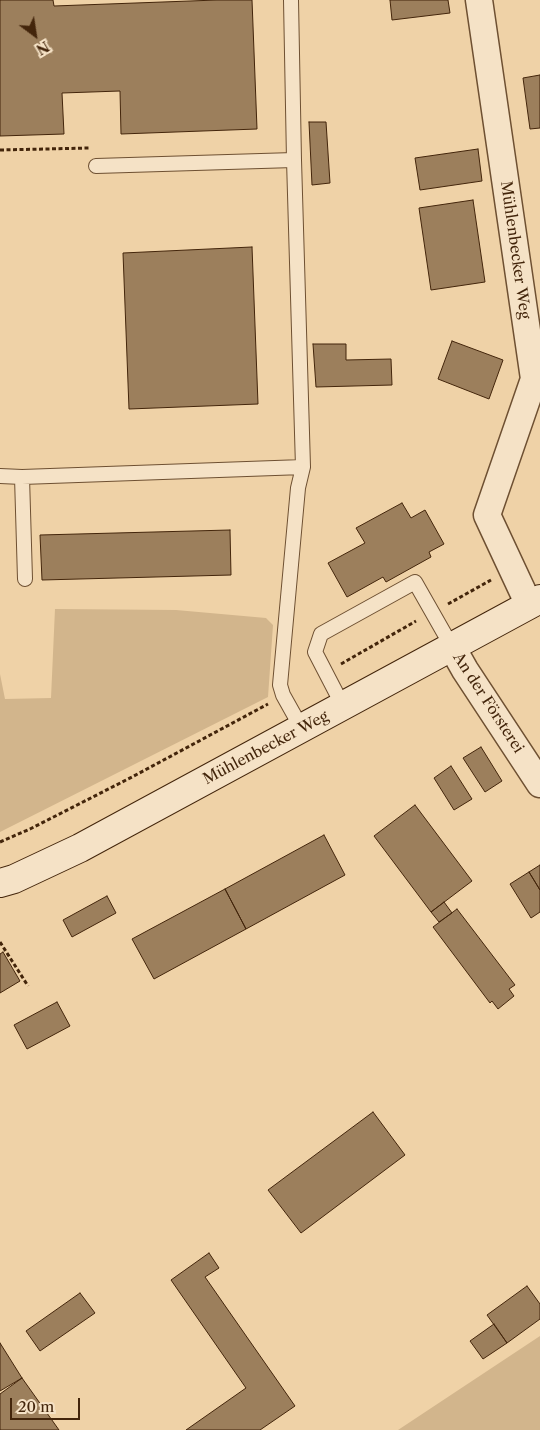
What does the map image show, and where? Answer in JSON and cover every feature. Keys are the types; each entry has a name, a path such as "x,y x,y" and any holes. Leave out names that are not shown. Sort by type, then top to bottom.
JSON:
{"main road":[{"name":"Mühlenbecker Weg","path":"0,883 14,879 80,848 534,602"}],"street":[{"name":"Mühlenbecker Weg","path":"479,0 534,379 487,516 511,569 534,602"},
{"name":"An der Försterei","path":"452,647 540,784"}],"lane":[{"path":"291,0 303,467 298,488 280,685 283,695 302,729"},
{"path":"96,166 294,160"},
{"path":"0,476 22,477 303,467"},
{"path":"22,477 25,579"},
{"path":"344,706 315,652 321,634 415,582 452,647"}],"path":[{"path":"0,150 96,148 96,166"},
{"path":"326,672 511,569"},
{"path":"0,842 30,829 132,777 283,695"},
{"path":"0,942 28,986"}],"shaded area":[{"path":"55,609 176,610 266,618 273,625 268,697 0,832 0,674 5,699 51,698"},
{"path":"540,1336 540,1430 398,1430"}],"building":[{"path":"0,0 53,0 54,6 252,0 257,129 121,134 120,91 62,93 64,134 0,136"},
{"path":"390,0 448,0 450,13 392,20"},
{"path":"540,75 540,128 530,129 523,78"},
{"path":"309,122 326,122 330,183 312,185"},
{"path":"478,149 482,181 420,190 415,158"},
{"path":"473,200 485,282 431,290 419,208"},
{"path":"252,247 258,404 129,409 123,253"},
{"path":"452,341 503,360 489,399 438,379"},
{"path":"313,344 346,344 346,360 391,359 392,385 316,387"},
{"path":"402,503 411,518 425,510 444,544 429,552 431,557 386,582 383,577 347,597 328,563 365,543 356,528"},
{"path":"230,530 231,575 42,580 40,535"},
{"path":"481,747 502,781 485,792 463,758"},
{"path":"451,766 472,799 454,810 434,778"},
{"path":"415,805 472,881 431,912 374,836"},
{"path":"324,835 345,875 246,929 225,889"},
{"path":"540,865 540,890 529,872"},
{"path":"529,872 540,890 540,912 531,918 510,884"},
{"path":"225,889 246,929 154,979 132,939"},
{"path":"107,896 116,913 72,937 63,920"},
{"path":"444,902 452,913 439,922 431,912"},
{"path":"457,909 515,985 509,989 514,996 498,1009 492,1001 490,1003 433,927"},
{"path":"3,952 20,981 0,993 0,954"},
{"path":"57,1002 70,1026 27,1049 14,1025"},
{"path":"373,1112 405,1155 301,1233 268,1190"},
{"path":"209,1253 219,1268 205,1277 295,1406 260,1430 186,1430 246,1388 171,1280"},
{"path":"527,1286 540,1304 540,1319 507,1343 487,1315"},
{"path":"80,1293 95,1313 40,1351 26,1331"},
{"path":"494,1324 507,1343 483,1359 470,1341"},
{"path":"0,1343 22,1378 0,1391"},
{"path":"22,1378 59,1430 0,1430 0,1394"}]}
